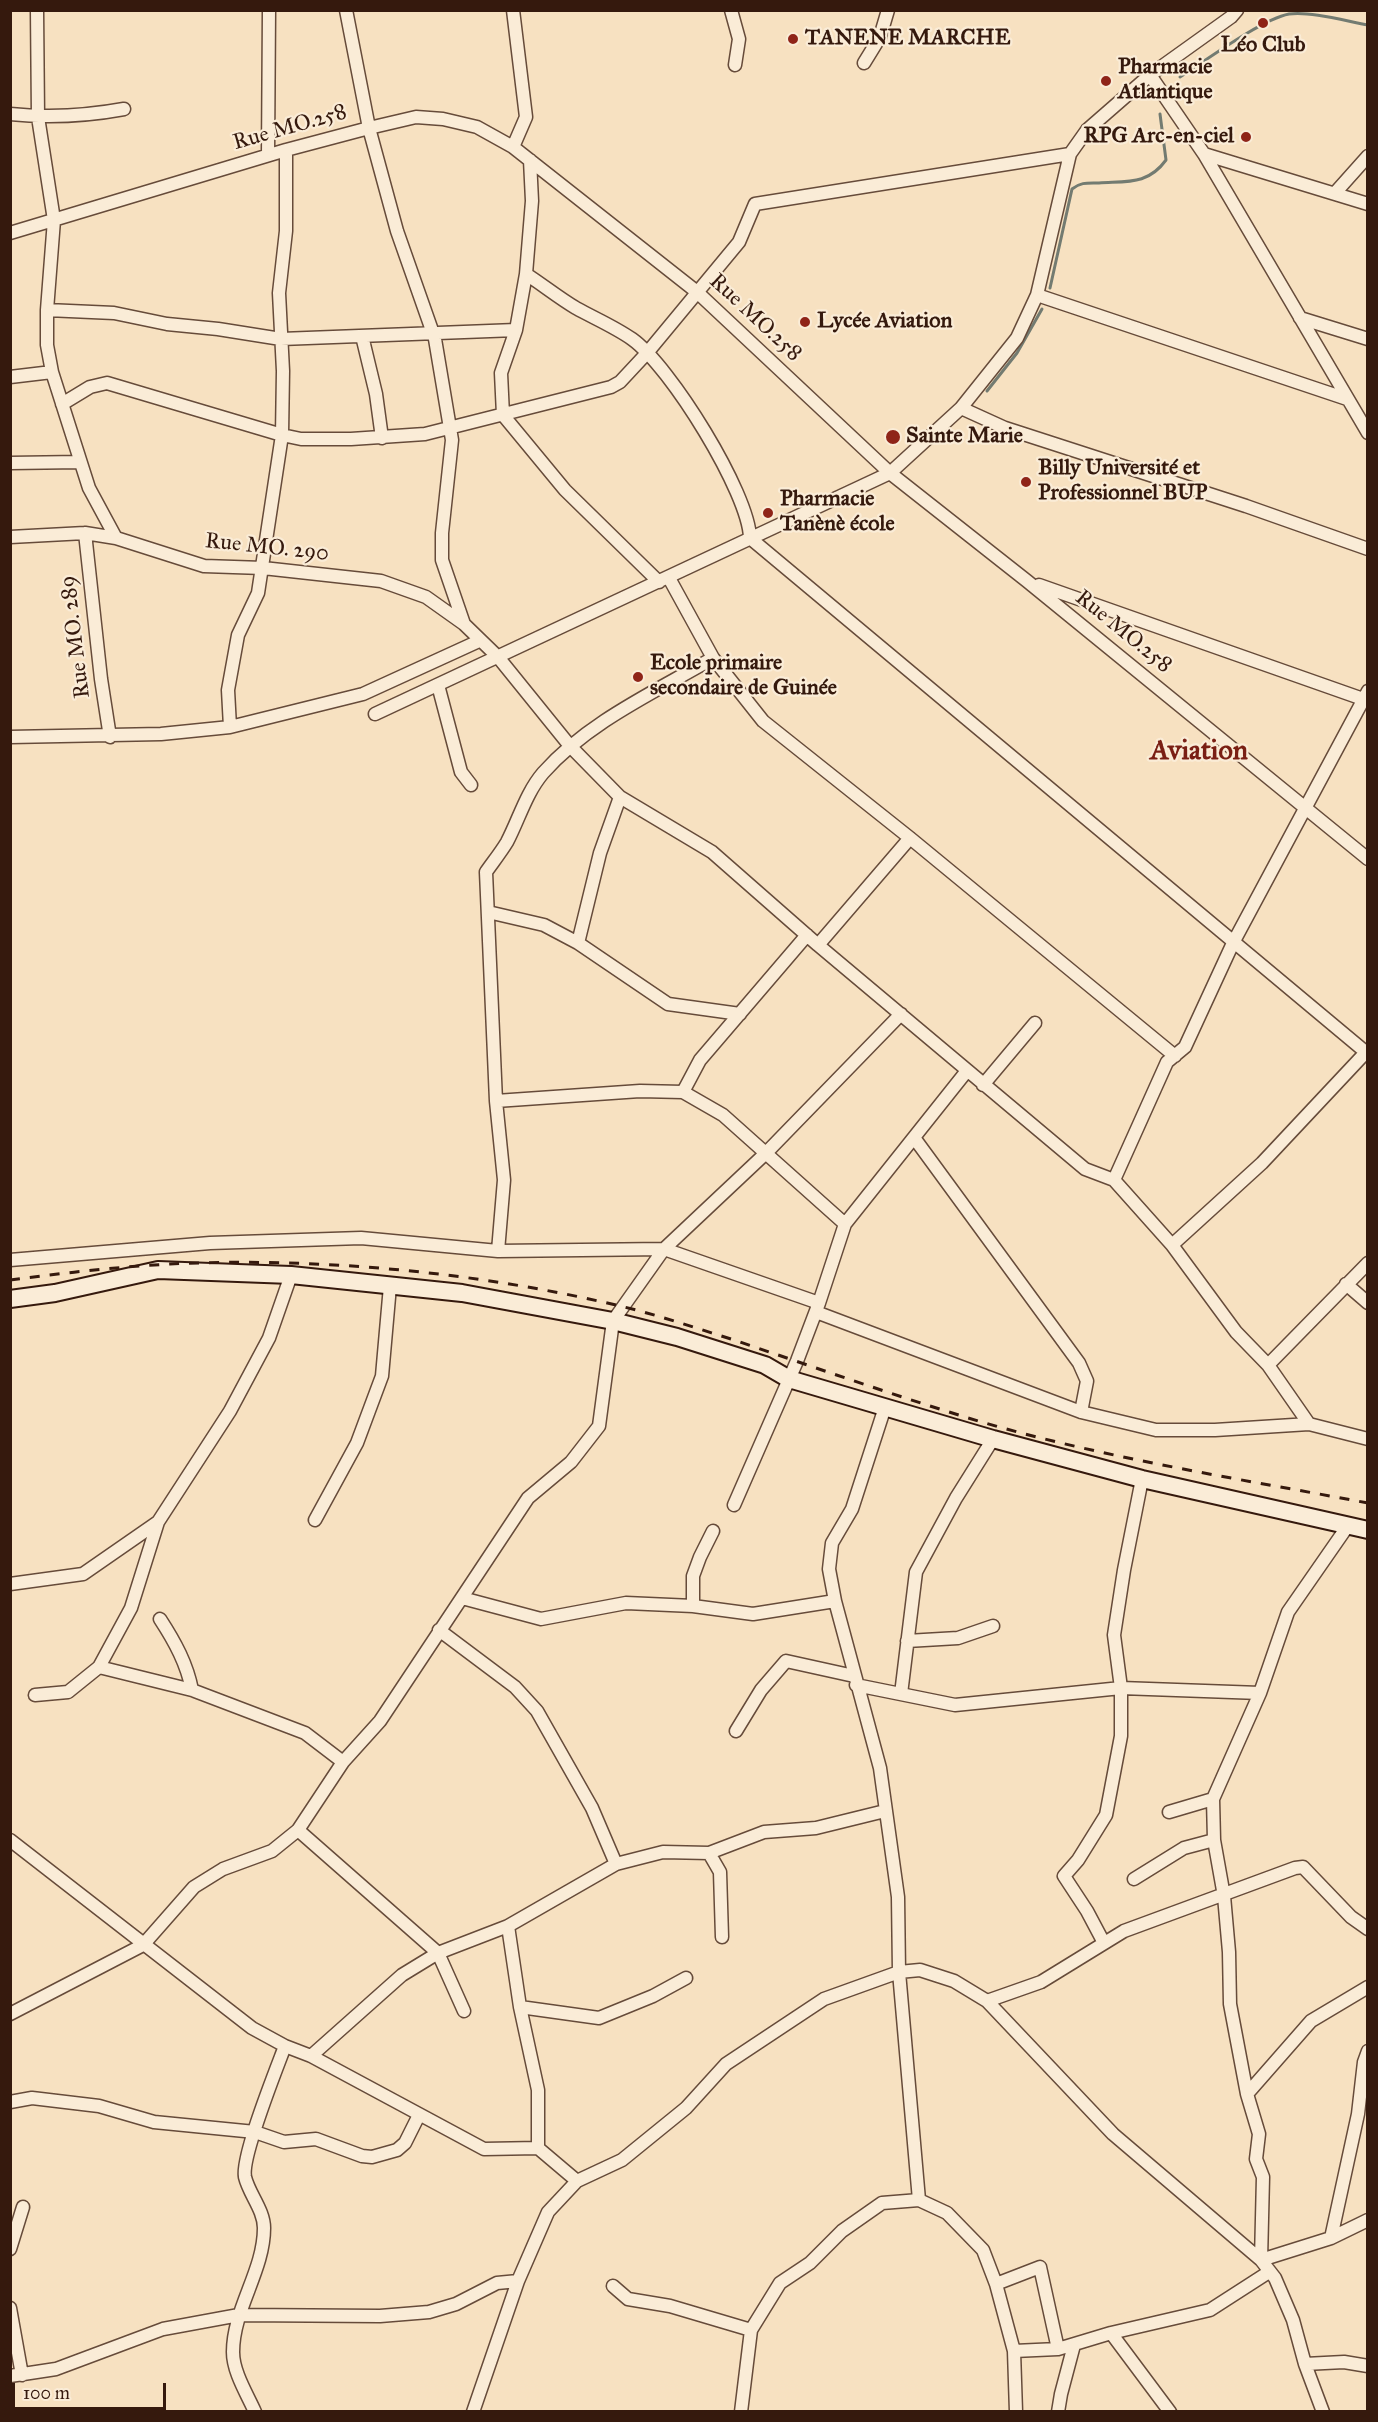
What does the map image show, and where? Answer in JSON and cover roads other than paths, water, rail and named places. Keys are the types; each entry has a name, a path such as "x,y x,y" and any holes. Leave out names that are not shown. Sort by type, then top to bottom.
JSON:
{"street":[{"path":"37,10 38,117 54,220 47,310 47,345 52,372 89,489 116,538"},
{"path":"268,155 269,10"},
{"path":"346,10 369,128 397,231 433,334 452,440 442,534 442,560 464,624"},
{"path":"513,10 526,117 513,147"},
{"path":"731,10 739,39 735,65"},
{"path":"864,63 880,37 888,10"},
{"path":"375,714 890,473 961,408 1017,338 1037,295 1070,154 1087,130 1150,75 1231,17 1237,10"},
{"path":"1150,75 1203,154 1368,433"},
{"path":"10,114 38,117 86,116 124,109"},
{"name":"Rue MO.258","path":"10,233 268,155 416,117 443,119 477,127 513,147 698,292 890,473 1027,581 1368,859"},
{"path":"230,727 228,690 238,635 258,593 282,435 279,293 286,231 286,150"},
{"path":"62,404 90,387 107,383 301,439 382,438 425,435 450,429 611,387 620,382 739,242 755,204 1070,154"},
{"path":"1203,154 1368,204"},
{"path":"1335,193 1368,156"},
{"path":"530,160 532,201 526,274 516,330 501,374 503,415 565,490 664,580 713,658 763,721 910,838 1174,1056"},
{"path":"526,274 573,306 632,339 647,353 668,378 721,458 749,525 750,538 1233,944 1367,1052 1262,1163 1172,1245"},
{"path":"1037,295 1347,399"},
{"path":"47,310 114,313 166,324 281,339 516,330"},
{"path":"1300,318 1368,339"},
{"path":"362,336 376,393 382,438"},
{"path":"10,377 52,372"},
{"path":"961,408 1005,429 1246,506 1368,549"},
{"path":"10,463 80,462"},
{"name":"Rue MO. 290","path":"10,537 85,533 116,538 204,566 263,568 381,581 426,597 464,624 498,657 570,746 620,797 712,852 966,1072 1085,1169 1114,1180"},
{"name":"Rue MO. 289","path":"85,533 101,679 110,737"},
{"path":"1027,581 1366,695 1233,944 1185,1047 1167,1062 1114,1180 1172,1245 1236,1332 1268,1365 1309,1424"},
{"path":"10,737 110,737 230,727 363,694 479,641"},
{"path":"498,1251 504,1180 496,1101 486,872 507,843 531,790 542,774 570,746 608,719 713,658"},
{"path":"438,685 461,772 471,785"},
{"path":"578,944 600,853 620,797"},
{"path":"818,945 910,838"},
{"path":"488,912 544,925 578,944 668,1004 740,1014"},
{"path":"683,1092 700,1060 807,935"},
{"path":"10,2014 143,1945 194,1887 223,1869 272,1851 298,1830 343,1762 380,1721 528,1498 571,1462 599,1426 613,1321 664,1249 766,1153 901,1014"},
{"path":"983,1085 1035,1023"},
{"path":"734,1505 818,1308 845,1224 915,1139 966,1072"},
{"path":"496,1101 640,1091 683,1092 723,1115 845,1224"},
{"path":"915,1139 1079,1364 1087,1381 1081,1412"},
{"path":"10,1260 210,1243 361,1238 498,1251 664,1249 1081,1412 1156,1430 1215,1430 1309,1424 1368,1439"},
{"path":"1268,1365 1368,1263"},
{"path":"10,1299 55,1293 158,1270 291,1275 462,1293 613,1321 677,1336 765,1365 789,1379 993,1439 1142,1479 1368,1530"},
{"path":"34,1695 68,1692 99,1667 131,1608 158,1522 230,1411 264,1349 291,1275"},
{"path":"1346,1284 1368,1303"},
{"path":"315,1520 357,1443 382,1376 390,1286"},
{"path":"885,1407 852,1509 832,1543 829,1569 855,1681 880,1768 898,1897 899,1972 919,2200"},
{"path":"901,1695 916,1572 956,1498 993,1439"},
{"path":"1104,1943 1088,1911 1064,1876 1078,1860 1106,1815 1121,1736 1121,1688 1114,1635 1142,1479"},
{"path":"10,1584 83,1574 158,1522"},
{"path":"1261,2260 1263,2177 1256,2159 1259,2134 1247,2094 1230,2004 1229,1952 1224,1896 1214,1840 1214,1799 1260,1694 1288,1612 1347,1527"},
{"path":"693,1606 693,1576 699,1557 713,1531"},
{"path":"462,1598 541,1619 626,1603 693,1606 753,1614 835,1601"},
{"path":"160,1619 175,1642 189,1673 192,1690"},
{"path":"907,1641 958,1638 993,1626"},
{"path":"439,1630 515,1686 537,1711 592,1808 616,1864"},
{"path":"736,1731 760,1690 786,1661 901,1695 955,1705 1121,1688 1260,1694"},
{"path":"99,1667 192,1690 305,1733 343,1762"},
{"path":"1169,1812 1214,1799"},
{"path":"311,2056 402,1975 438,1953 508,1926 616,1864 663,1852 709,1853 764,1832 816,1828 885,1811"},
{"path":"298,1830 438,1953 464,2011"},
{"path":"10,1840 252,2028 285,2046 311,2056 484,2148 538,2148 577,2181"},
{"path":"1134,1879 1184,1848 1214,1840"},
{"path":"709,1853 720,1872 722,1937"},
{"path":"987,2001 1041,1982 1124,1931 1300,1867 1351,1917 1368,1929"},
{"path":"508,1926 520,2007 538,2090 538,2148"},
{"path":"473,2412 518,2281 548,2212 577,2181 622,2160 686,2108 726,2064 824,1999 899,1972 920,1970 954,1981 987,2001 1113,2134 1261,2260 1275,2278 1293,2320 1305,2364 1323,2412"},
{"path":"520,2007 599,2018 653,1996 686,1978"},
{"path":"1247,2094 1311,2021 1368,1987"},
{"path":"255,2412 234,2364 233,2351 239,2315 258,2264 264,2227 257,2202 245,2179 244,2168 285,2046"},
{"path":"1331,2238 1358,2114 1364,2062 1368,2051"},
{"path":"10,2102 32,2098 99,2106 154,2122 255,2132 284,2142 316,2139 362,2156 372,2157 397,2150 405,2143 419,2115"},
{"path":"741,2412 751,2330 780,2283 810,2264 842,2231 882,2203 919,2200 947,2213 983,2250 996,2284 1014,2351 1016,2412"},
{"path":"10,2249 23,2207"},
{"path":"1261,2260 1331,2238 1368,2220"},
{"path":"996,2284 1040,2267 1058,2349"},
{"path":"1014,2351 1058,2349 1111,2333 1210,2310 1269,2272"},
{"path":"10,2308 16,2376 56,2369 163,2329 239,2315 380,2316 429,2312 456,2304 497,2283 518,2281"},
{"path":"613,2286 628,2299 670,2306 751,2330"},
{"path":"1111,2333 1170,2412"},
{"path":"1059,2412 1061,2394 1074,2345"},
{"path":"1305,2364 1344,2361 1368,2366"}],"waterway":[{"path":"1180,77 1249,32 1278,17 1298,13 1368,25"},
{"path":"1050,288 1072,189 1084,183 1136,180 1152,174 1166,160 1160,114"},
{"path":"987,391 1017,353 1042,309"}],"railway":[{"path":"10,1280 130,1267 225,1262 339,1265 510,1284 566,1294 663,1318 922,1403 1032,1436 1175,1468 1368,1503"}],"place":[{"name":"Léo Club","path":"1263,23"},
{"name":"TANENE MARCHE","path":"793,39"},
{"name":"Pharmacie Atlantique","path":"1106,81"},
{"name":"RPG Arc-en-ciel","path":"1246,137"},
{"name":"Lycée Aviation","path":"805,322"},
{"name":"Sainte Marie","path":"893,437"},
{"name":"Billy Université et Professionnel BUP","path":"1026,482"},
{"name":"Pharmacie Tanènè école","path":"768,513"},
{"name":"Ecole primaire secondaire de Guinée","path":"638,677"}],"district":[{"name":"Aviation","path":"1199,752"}]}
